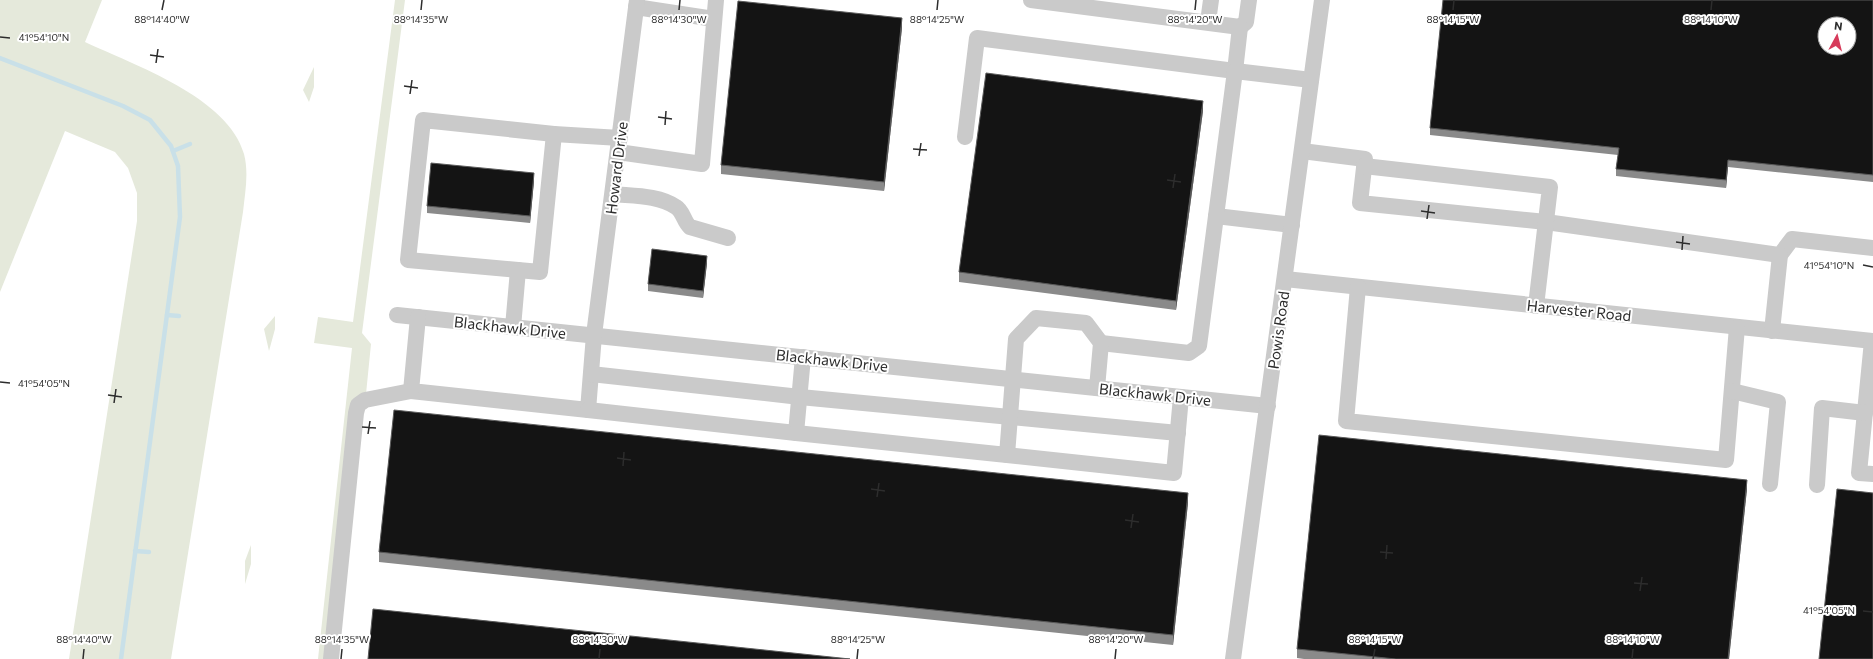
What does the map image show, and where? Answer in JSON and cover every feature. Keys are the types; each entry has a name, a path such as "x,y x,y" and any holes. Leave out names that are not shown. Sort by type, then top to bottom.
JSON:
{"street":[{"path":"554,134 540,272 408,260 422,120 554,134 619,145 702,164 716,0"},
{"path":"1031,0 1240,27"},
{"path":"1208,22 1211,0"},
{"path":"1101,343 1189,353 1195,351 1199,346 1240,27 1246,22 1249,0"},
{"name":"Powis Road","path":"1233,659 1322,0"},
{"path":"637,4 714,19"},
{"name":"Howard Drive","path":"588,410 594,335 637,4"},
{"path":"965,137 977,38 1311,80"},
{"path":"1302,151 1365,159 1360,203 1546,222 1780,255"},
{"path":"1364,166 1550,187 1536,306"},
{"path":"613,194 660,199 678,207 686,224 690,227 728,238"},
{"path":"1216,216 1292,225"},
{"path":"1772,330 1780,255 1792,239 1873,248"},
{"path":"513,327 518,270"},
{"name":"Harvester Road","path":"1285,279 1872,341"},
{"path":"1358,287 1346,421 1726,460 1736,327"},
{"name":"Blackhawk Drive","path":"397,315 1268,406"},
{"path":"411,391 418,317"},
{"path":"1007,455 1016,339 1036,318 1086,323 1101,343 1097,388"},
{"path":"1872,341 1859,473 1873,474"},
{"path":"796,433 803,357"},
{"path":"591,374 800,397 1178,433"},
{"path":"330,659 356,413 358,405 365,400 411,391 1174,473 1181,397"},
{"path":"1732,391 1778,402 1770,484"},
{"path":"1817,484 1822,408 1865,413"}],"shaded area":[{"path":"0,0 102,0 85,42 177,85 200,100 219,116 235,134 244,154 246,190 243,212 171,659 69,659 137,221 137,193 128,168 115,152 65,131 0,292"},
{"path":"395,0 405,0 362,333 371,344 366,394 325,659 318,659 352,348 314,343 318,317 353,322"},
{"path":"314,67 314,87 309,102 303,90"},
{"path":"275,316 275,329 269,351 264,329"},
{"path":"251,545 251,564 245,584 245,561"}],"building":[{"path":"1443,0 1873,0 1873,175 1728,160 1726,180 1616,169 1619,148 1430,128"},
{"path":"738,1 902,18 884,182 721,165"},
{"path":"986,73 1203,101 1176,301 959,272"},
{"path":"431,163 534,173 530,216 427,206"},
{"path":"652,249 707,256 703,291 648,284"},
{"path":"394,410 1188,493 1173,635 379,552"},
{"path":"1319,435 1747,480 1728,659 1396,659 1297,649"},
{"path":"1837,489 1873,493 1873,659 1819,659"},
{"path":"373,609 850,659 368,659"}],"waterway":[{"path":"0,58 123,106 150,120 171,146 178,166 180,217 121,659"},
{"path":"173,151 190,144"},
{"path":"167,315 179,316"},
{"path":"135,551 149,552"}]}
